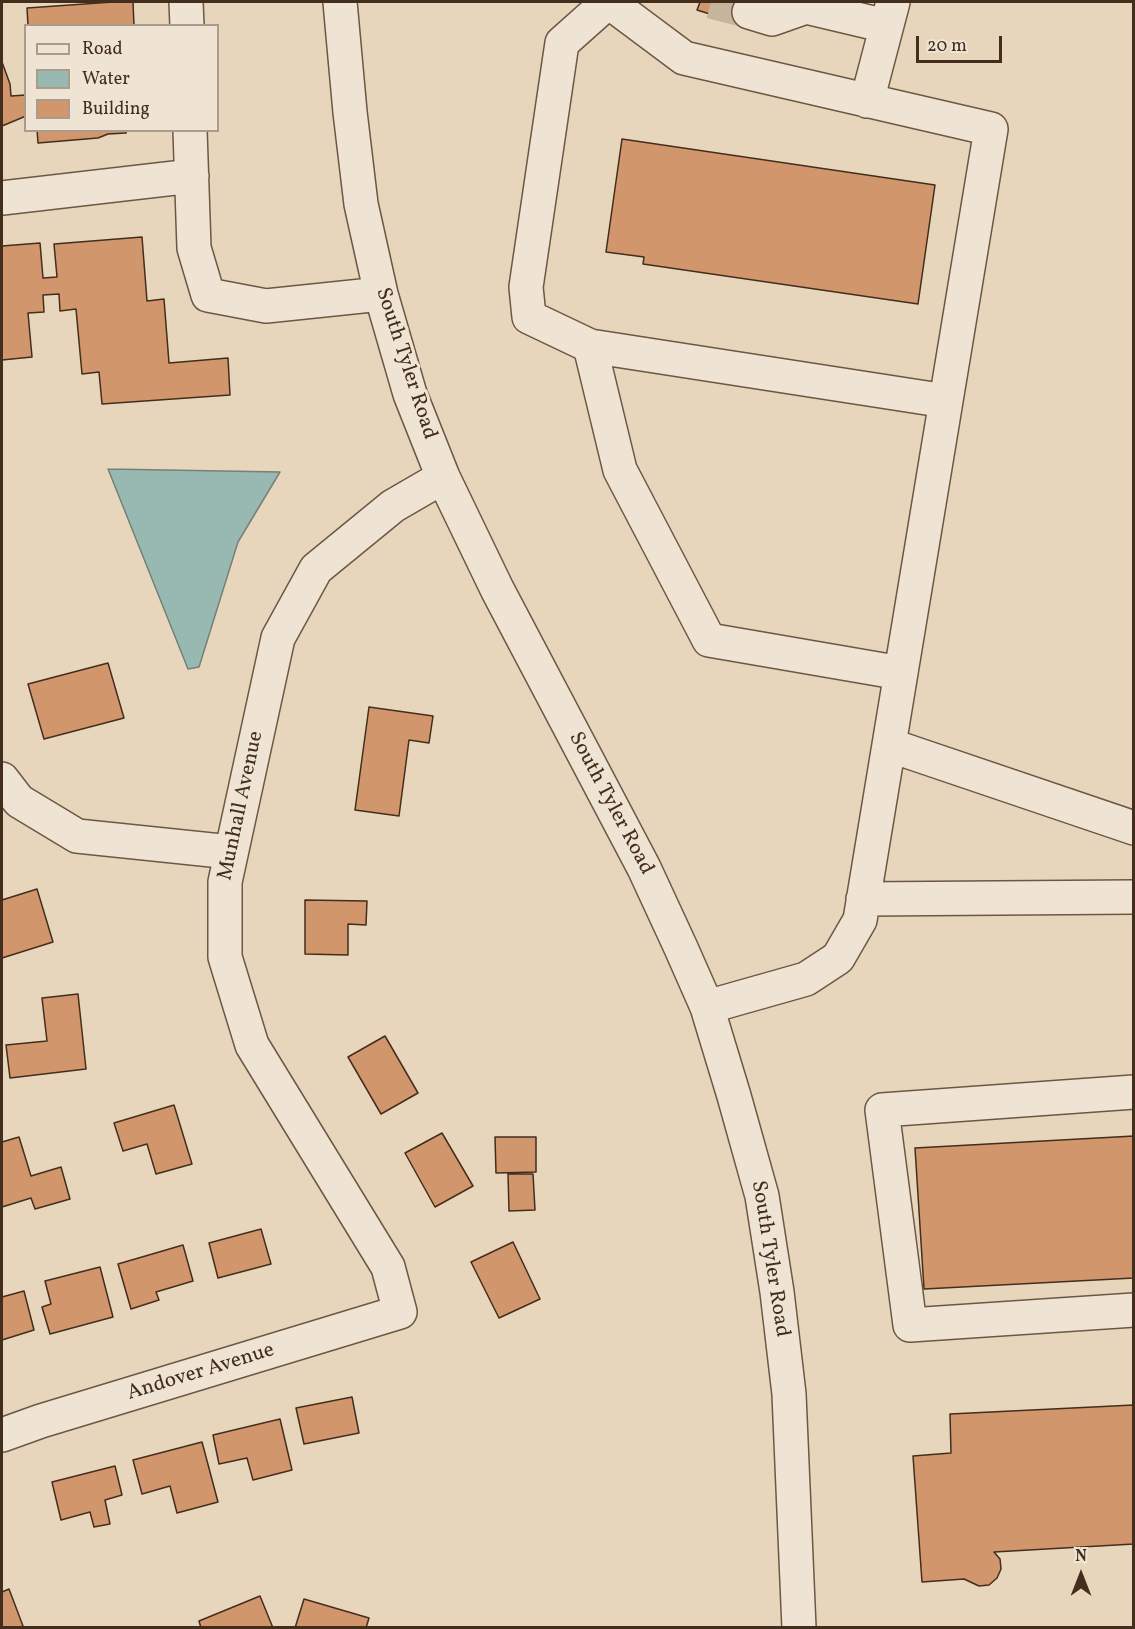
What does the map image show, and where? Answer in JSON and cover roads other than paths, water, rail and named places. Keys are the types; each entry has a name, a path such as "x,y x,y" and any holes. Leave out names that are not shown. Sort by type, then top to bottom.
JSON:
{"street":[{"path":"186,2 187,24"},
{"name":"South Tyler Road","path":"340,2 361,204 381,294 410,394 442,477 497,589 644,868 706,1007 734,1096 762,1196 777,1292 789,1394 800,1628"},
{"path":"706,1007 806,979 838,958 860,920 890,745 991,129 684,58 608,2 562,44 526,287 529,317 590,346 946,401"},
{"path":"749,12 772,19 803,4 890,14 867,100"},
{"path":"190,132 194,248 208,296 266,306 381,294"},
{"path":"2,198 192,176"},
{"path":"590,346 620,471 709,640 901,673"},
{"name":"Munhall Avenue","path":"400,1312 388,1268 252,1045 225,957 225,882 278,638 316,569 393,506 442,477"},
{"path":"890,745 1134,828"},
{"path":"2,779 19,801 77,836 231,852"},
{"path":"863,899 1134,897"},
{"path":"1134,1092 882,1110 910,1326 1134,1310"},
{"name":"Andover Avenue","path":"2,1435 41,1421 400,1312"}],"water":[{"path":"108,469 280,472 238,542 199,667 188,669"}],"tunnel":[{"path":"711,2 749,12"}]}
